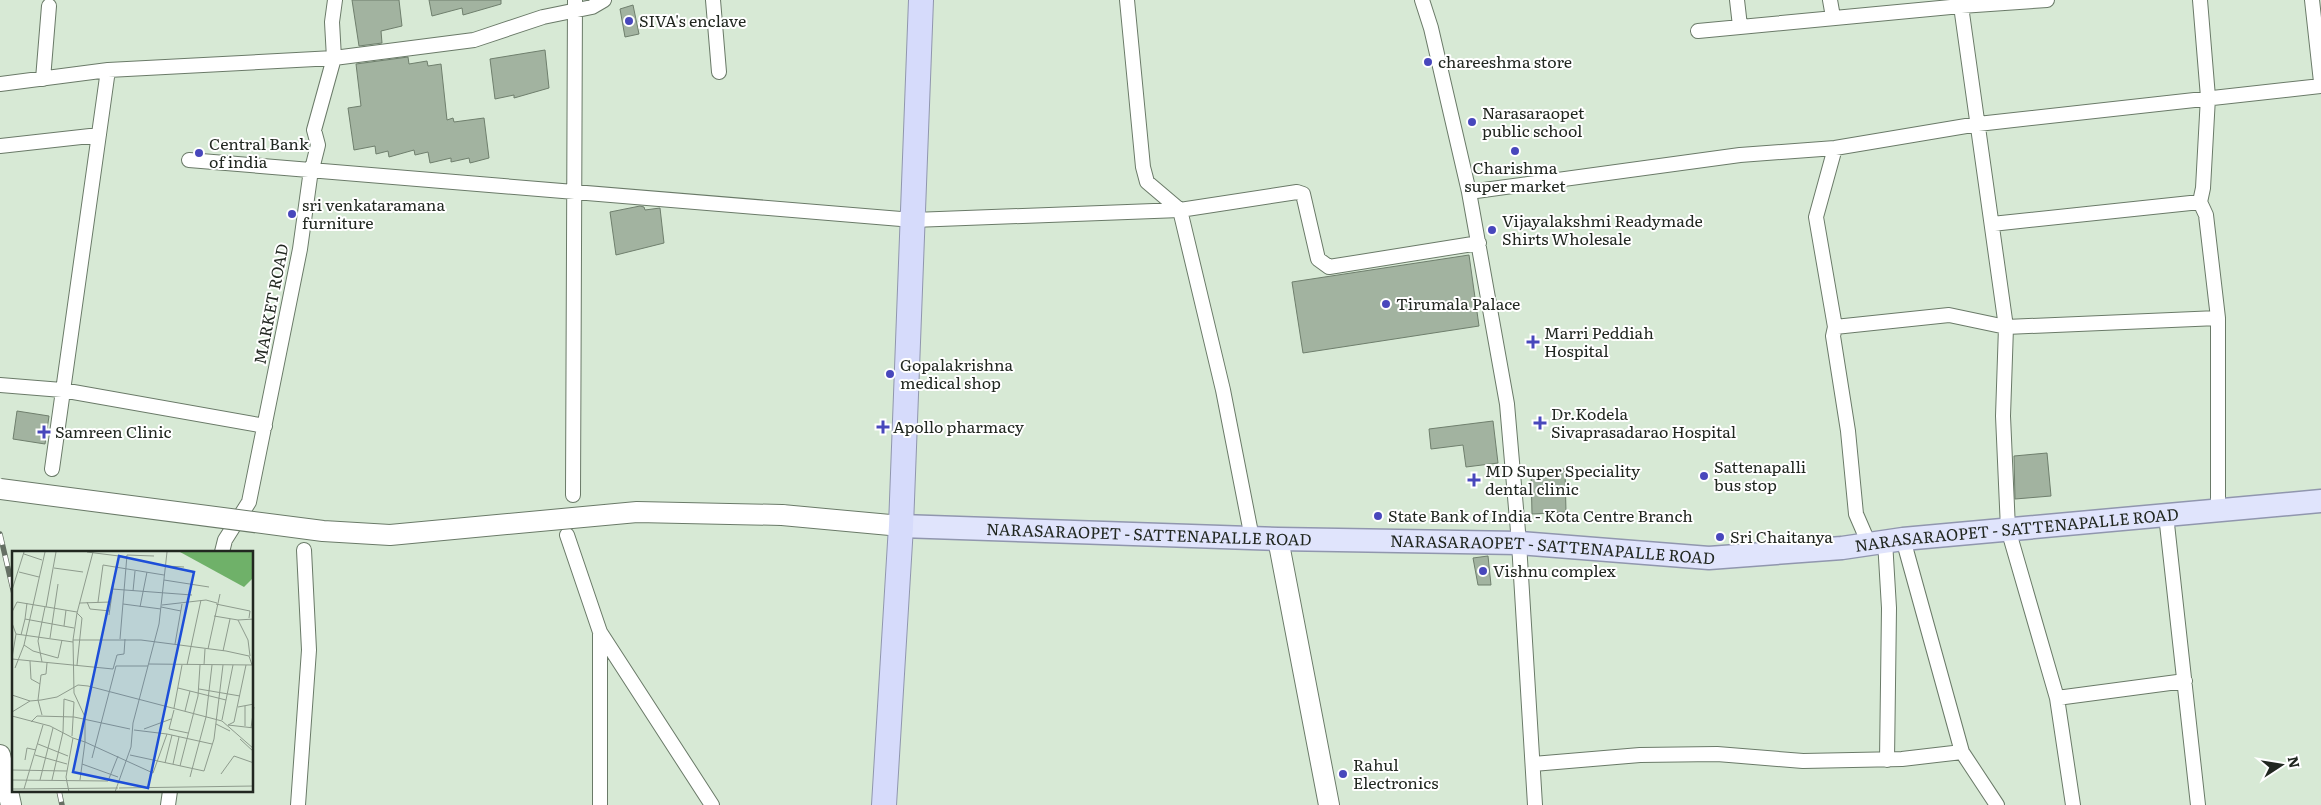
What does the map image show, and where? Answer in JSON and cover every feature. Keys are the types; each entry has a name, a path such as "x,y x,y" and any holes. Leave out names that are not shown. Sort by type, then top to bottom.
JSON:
{"highway":[{"path":"884,805 901,526 921,0"}],"main road":[{"name":"NARASARAOPET - SATTENAPALLE ROAD","path":"0,489 323,531 390,535 637,512 782,515 901,526 1278,539 1519,543 1709,558 2218,510 2321,504"},
{"path":"1278,539 1329,805"},
{"path":"0,755 11,805"}],"street":[{"name":"MARKET ROAD","path":"222,551 225,540 249,502 300,249 312,170 318,145 314,130 334,58 332,22 335,0"},
{"path":"0,84 108,70 334,58 474,40 575,5 592,8 604,0"},
{"path":"713,0 719,72"},
{"path":"1127,0 1143,166 1147,182 1180,210 1223,390 1252,538"},
{"path":"1422,0 1431,28 1469,192 1507,404 1519,543 1536,805"},
{"path":"1737,0 1740,26"},
{"path":"1830,0 1833,17"},
{"path":"1698,31 1833,17 2047,0"},
{"path":"2200,0 2208,97 2203,188 2200,202 2206,216 2218,318 2218,510"},
{"path":"2312,0 2321,82"},
{"path":"573,495 575,5"},
{"path":"43,79 49,6"},
{"path":"1961,6 2006,327 2003,416 2008,529 2057,698 2073,805"},
{"path":"52,469 108,70"},
{"path":"1469,192 1740,155 1835,148 1978,124 2208,97 2321,86"},
{"path":"0,146 99,135"},
{"path":"1835,148 1816,217 1835,327 1833,336 1848,431 1856,514 1886,541 1962,752 1997,805"},
{"path":"189,160 912,220 1180,210 1297,192 1303,194 1318,259 1328,267 1479,243"},
{"path":"1992,224 2200,202"},
{"path":"1835,327 1949,315 2006,327 2218,318"},
{"path":"0,385 62,390 264,426"},
{"path":"2166,515 2186,681 2198,805"},
{"path":"568,534 600,632 712,805"},
{"path":"1886,541 1889,608 1886,760"},
{"path":"298,805 309,650 304,550"},
{"path":"600,632 600,805"},
{"path":"2057,698 2186,681"},
{"path":"1533,764 1640,755 1718,754 1803,762 1886,760 1962,752"},
{"path":"168,805 170,792"}],"building":[{"path":"352,0 399,0 402,26 381,31 382,43 359,46"},
{"path":"429,0 501,0 501,4 463,15 462,8 432,16"},
{"name":"SIVA's enclave","path":"633,5 639,34 625,37 620,9"},
{"path":"545,50 549,88 514,98 514,95 495,99 490,59"},
{"path":"408,57 409,64 427,61 428,66 441,64 447,120 453,118 454,122 484,118 489,158 470,163 469,158 451,162 451,158 430,163 428,152 415,155 414,150 389,157 388,151 376,154 375,146 354,150 348,108 361,106 356,64"},
{"path":"640,206 644,207 645,210 660,208 664,243 616,255 610,212"},
{"name":"Tirumala Palace","path":"1469,255 1479,326 1303,353 1292,282"},
{"path":"17,411 49,416 45,444 13,439"},
{"path":"1493,421 1498,463 1466,467 1463,445 1431,449 1429,429"},
{"path":"2047,453 2051,496 2015,499 2014,456"},
{"path":"1565,469 1566,512 1532,514 1531,470"},
{"name":"Vishnu complex","path":"1488,556 1491,585 1478,585 1473,558"}],"railway":[{"path":"0,534 12,585"},
{"path":"59,792 62,805"}],"place":[{"name":"SIVA's enclave","path":"629,21"},
{"name":"chareeshma store","path":"1428,62"},
{"name":"Narasaraopet public school","path":"1472,122"},
{"name":"Charishma super market","path":"1515,151"},
{"name":"Central Bank of india","path":"199,153"},
{"name":"sri venkataramana furniture","path":"292,214"},
{"name":"Vijayalakshmi Readymade Shirts Wholesale","path":"1492,230"},
{"name":"Tirumala Palace","path":"1386,304"},
{"name":"Marri Peddiah Hospital","path":"1533,342"},
{"name":"Gopalakrishna medical shop","path":"890,374"},
{"name":"Dr.Kodela Sivaprasadarao Hospital","path":"1540,423"},
{"name":"Apollo pharmacy","path":"883,427"},
{"name":"Samreen Clinic","path":"44,432"},
{"name":"Sattenapalli bus stop","path":"1704,476"},
{"name":"MD Super Speciality dental clinic","path":"1474,480"},
{"name":"State Bank of India - Kota Centre Branch","path":"1378,516"},
{"name":"Sri Chaitanya","path":"1720,537"},
{"name":"Vishnu complex","path":"1483,571"},
{"name":"Rahul Electronics","path":"1343,774"}]}
